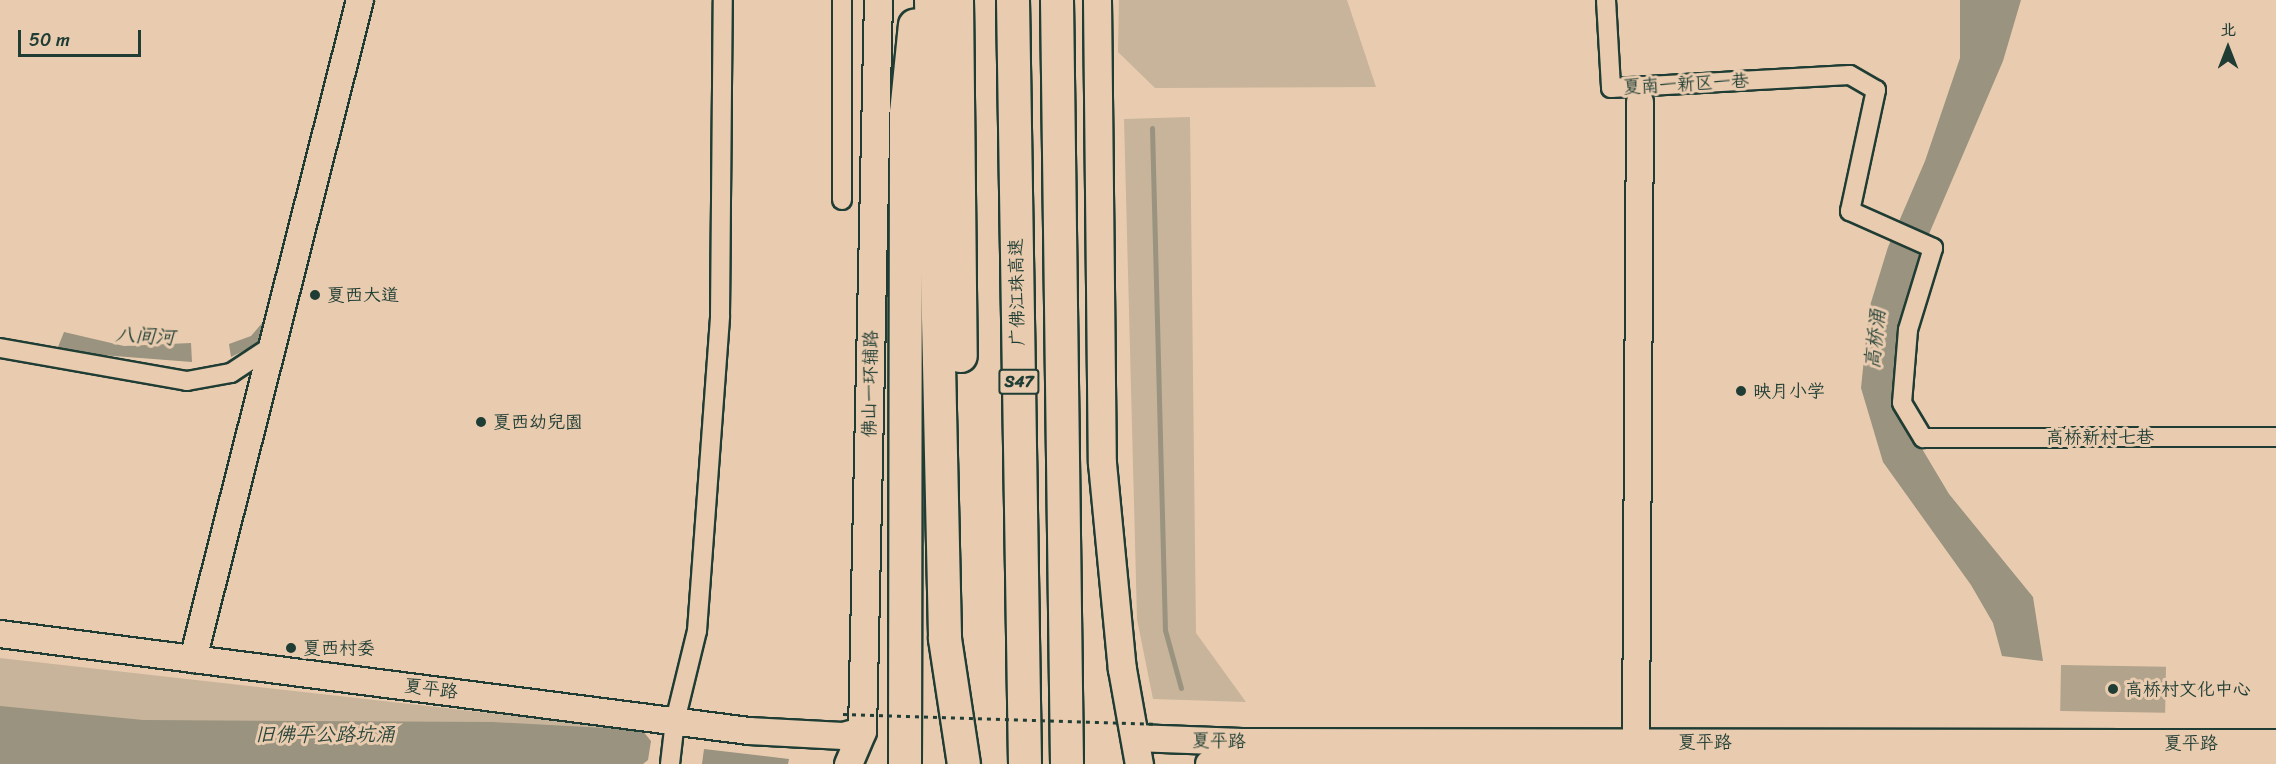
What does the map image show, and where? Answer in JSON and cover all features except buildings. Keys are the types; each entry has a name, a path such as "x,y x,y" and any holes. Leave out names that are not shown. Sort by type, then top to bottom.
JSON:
{"highway":[{"path":"905,764 906,113 917,0"},
{"path":"931,0 945,639 964,764"},
{"path":"957,0 964,764"},
{"name":"广佛江珠高速","path":"1013,0 1025,764"},
{"path":"1056,0 1067,764"},
{"path":"1063,582 1084,764"}],"main road":[{"path":"193,659 360,0"},
{"name":"佛山一环辅路","path":"848,764 853,722 878,0"},
{"path":"1097,0 1102,463 1122,669 1142,742"},
{"path":"1636,742 1640,102"},
{"name":"夏平路","path":"0,634 749,731 843,736 853,722"},
{"name":"夏平路","path":"1142,742 2276,743"},
{"name":"夏平路","path":"1209,764 2276,762"}],"street":[{"path":"670,764 675,721 697,631 720,316 723,0"},
{"path":"842,0 842,200"},
{"name":"夏南一新区一巷","path":"1606,0 1611,88 1850,75 1876,90 1850,211 1933,248 1908,330 1902,403 1923,438"},
{"path":"0,348 187,381 231,373 272,346"},
{"name":"高桥新村七巷","path":"1923,438 2276,437"}],"path":[{"path":"853,722 1142,742"}],"shaded area":[{"path":"1119,0 1347,0 1376,87 1155,88 1118,52"},
{"path":"1190,117 1196,633 1246,702 1153,699 1137,619 1124,119"},
{"path":"0,658 616,727 616,764 0,764"}],"water":[{"name":"高桥涌","path":"1960,0 2021,0 2003,61 1920,255 1904,315 1901,376 1915,437 1949,494 2033,597 2043,661 2002,656 1993,623 1971,585 1883,462 1861,388 1869,309 1888,247 1925,161 1960,58"},
{"path":"269,315 268,339 231,357 229,344 251,336"},
{"path":"64,332 124,346 191,343 192,362 76,353 58,347"},
{"name":"旧佛平公路坑涌","path":"0,706 143,720 492,722 642,730 651,741 648,760 643,764 0,764"},
{"path":"704,749 789,759 788,764 702,764"}],"waterway":[{"path":"1152,128 1165,630 1181,688"}],"place":[{"name":"夏西大道","path":"315,295"},
{"name":"映月小学","path":"1741,391"},
{"name":"夏西幼兒園","path":"481,422"},
{"name":"夏西村委","path":"291,648"},
{"name":"高桥村文化中心","path":"2113,689"}],"water label":[{"name":"八间河","path":"145,336"}]}
